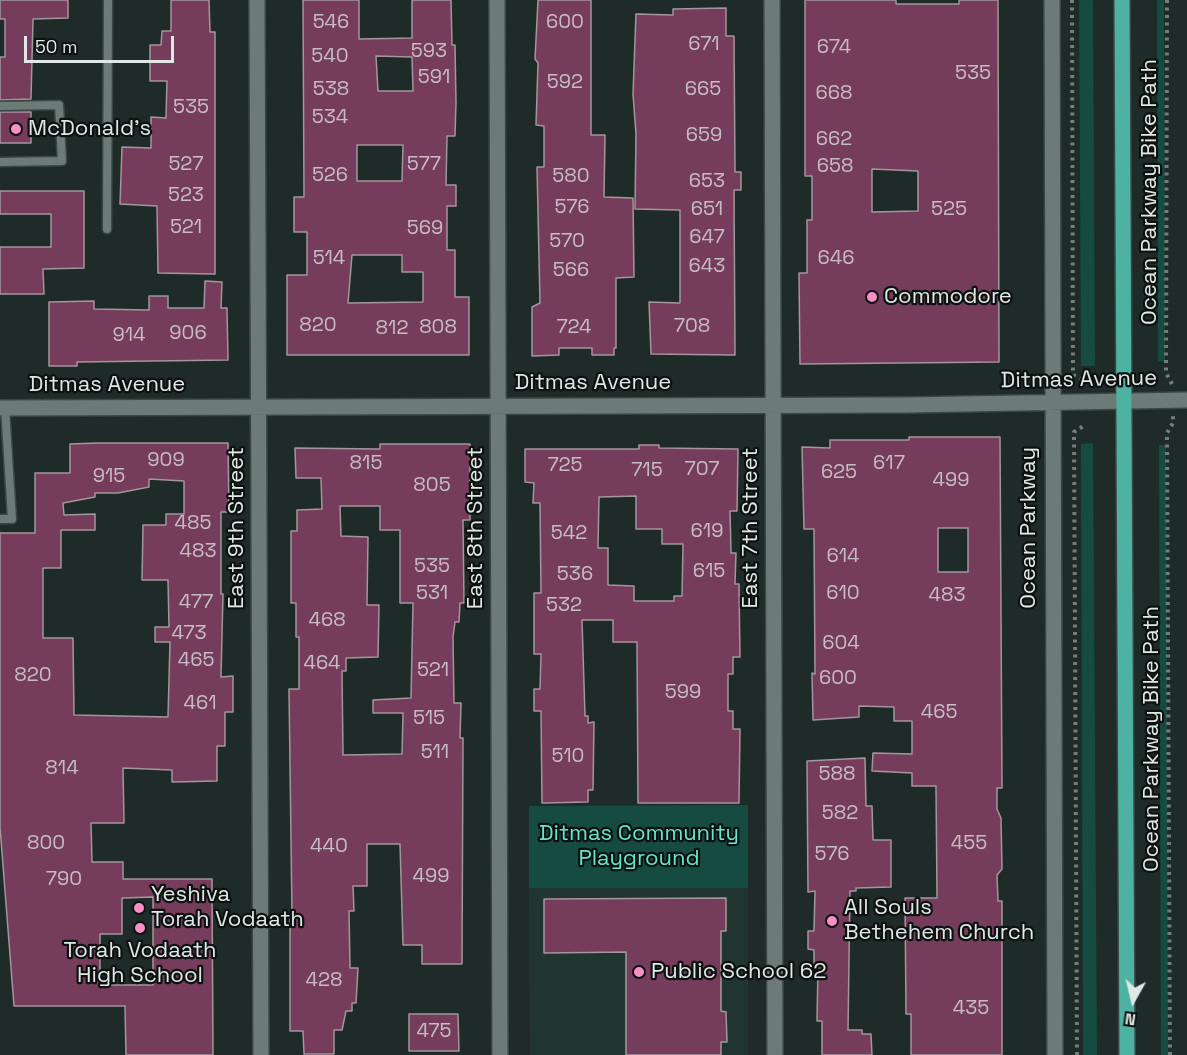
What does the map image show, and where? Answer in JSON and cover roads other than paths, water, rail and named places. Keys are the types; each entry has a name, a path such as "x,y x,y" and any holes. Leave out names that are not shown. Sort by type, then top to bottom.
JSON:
{"main road":[{"path":"1122,0 1127,1055"}],"street":[{"name":"East 9th Street","path":"258,0 261,1055"},
{"name":"East 8th Street","path":"497,0 500,1055"},
{"name":"East 7th Street","path":"772,0 775,1055"},
{"name":"Ocean Parkway","path":"1052,0 1055,1055"},
{"name":"Ditmas Avenue","path":"3,408 773,405 1187,400"}],"lane":[{"path":"107,229 108,0"},
{"path":"0,106 59,105 62,161 0,162"},
{"path":"0,519 12,519 11,501 5,480 3,408"},
{"path":"0,501 11,501"}],"place":[{"name":"McDonald's","path":"16,129"},
{"name":"Commodore","path":"872,297"},
{"name":"Yeshiva Torah Vodaath","path":"139,908"},
{"name":"All Souls Bethehem Church","path":"832,921"},
{"name":"Torah Vodaath High School","path":"140,928"},
{"name":"Public School 62","path":"639,972"}],"park label":[{"name":"Ditmas Community Playground","path":"639,846"}]}
